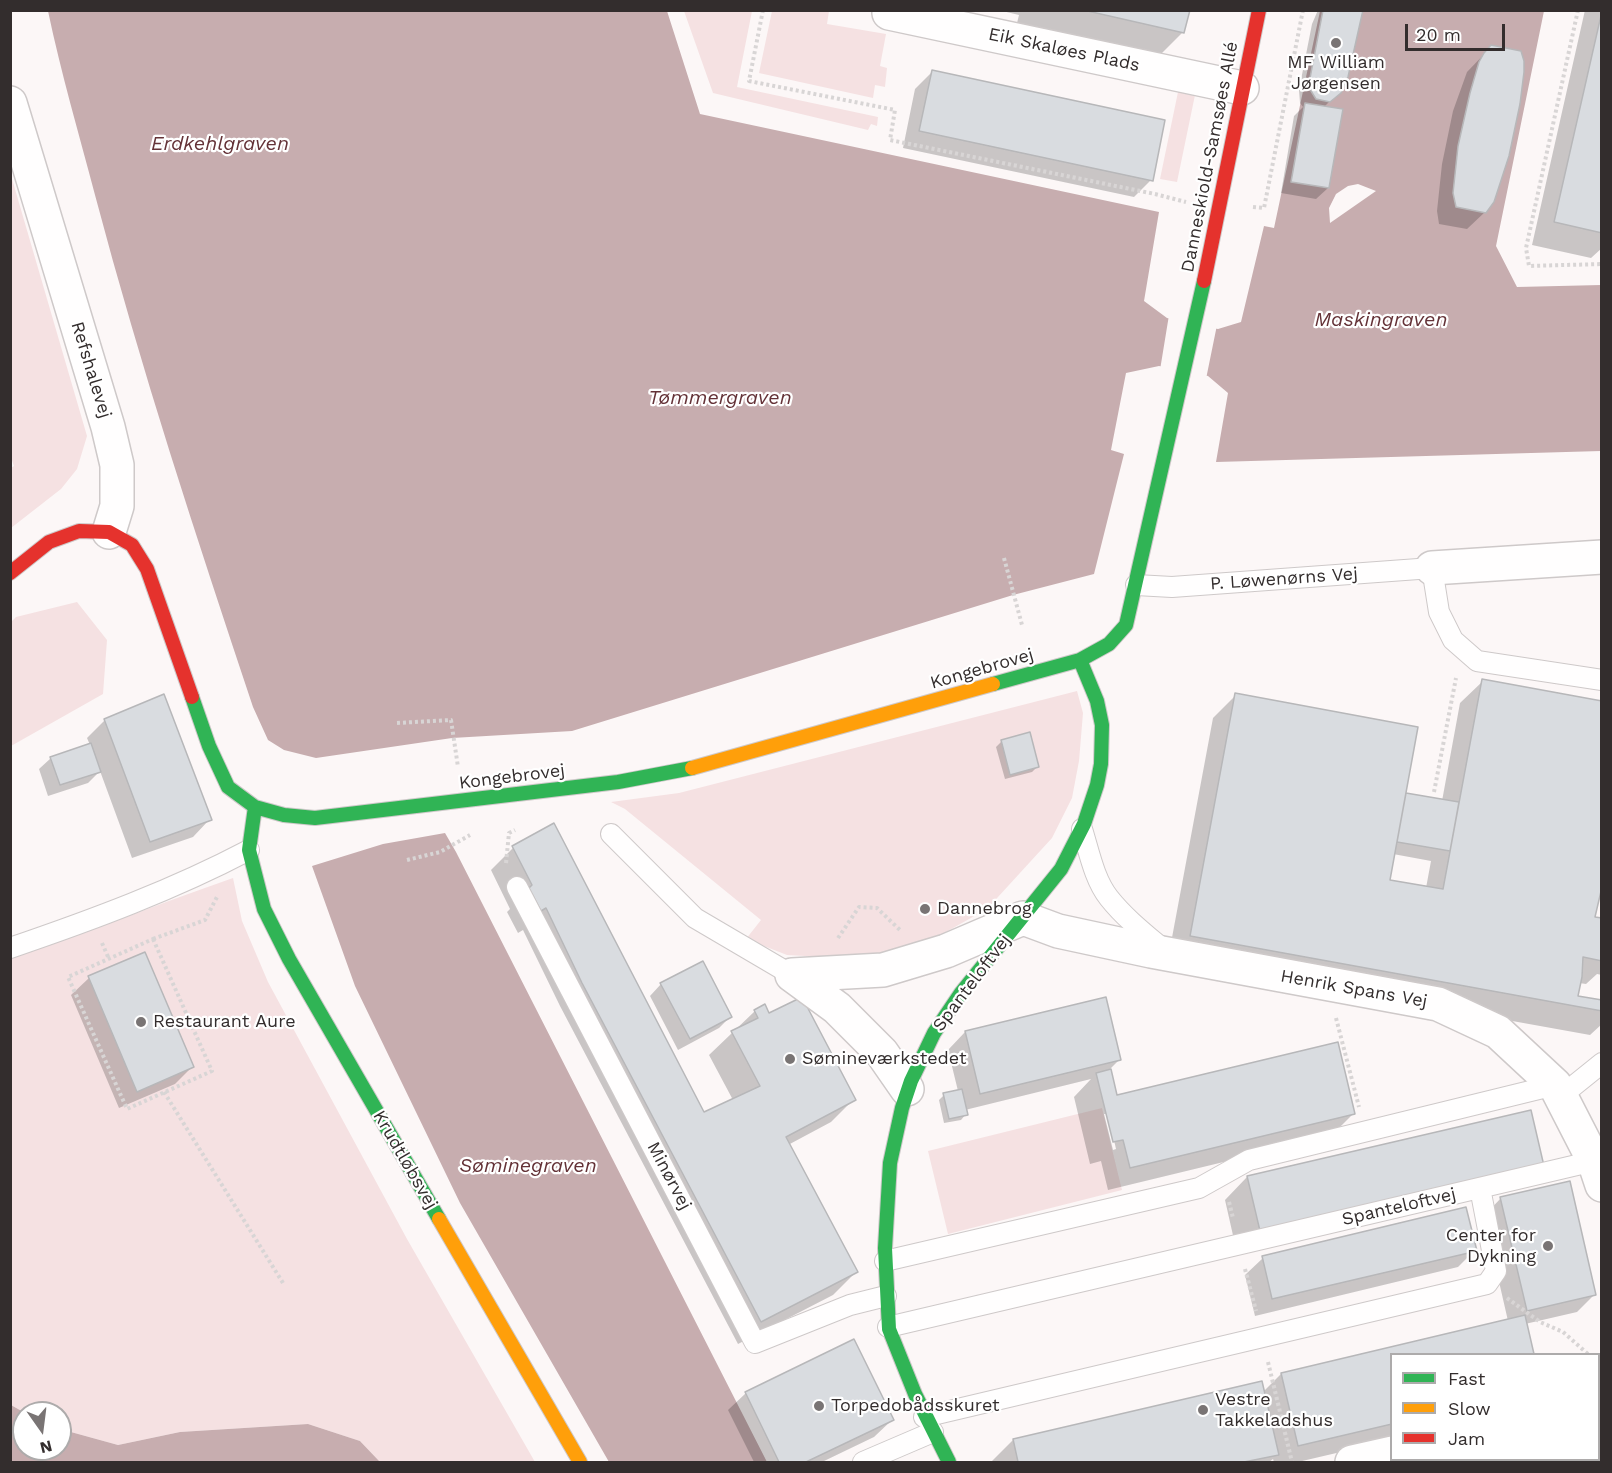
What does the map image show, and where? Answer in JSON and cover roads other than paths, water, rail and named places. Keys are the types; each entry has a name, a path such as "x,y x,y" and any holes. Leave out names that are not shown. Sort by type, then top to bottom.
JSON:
{"street":[{"name":"Eik Skaløes Plads","path":"890,10 889,13 897,15 1242,88"},
{"name":"Danneskiold-Samsøes Allé","path":"1136,585 1198,311 1258,10"},
{"name":"Refshalevej","path":"10,103 108,427 117,465 117,506 109,532"},
{"path":"10,573 49,542 79,531 109,532"},
{"name":"Kongebrovej","path":"109,532 132,545 147,569 209,746 228,787 255,807 284,815 315,818 618,782 695,767 1080,660"},
{"name":"P. Løwenørns Vej","path":"1432,567 1602,557"},
{"path":"1080,660 1109,645 1126,625 1136,585"},
{"name":"Spanteloftvej","path":"949,1462 928,1424 902,1366 888,1327 885,1261 888,1186 898,1120 907,1089 922,1054 946,1014 972,978 1068,860 1082,829 1100,770 1102,733 1099,706 1080,660"},
{"name":"Krudtløbsvej","path":"255,807 249,850 264,909 289,959 580,1462"},
{"path":"803,974 883,970 971,941 1023,918"},
{"name":"Henrik Spans Vej","path":"1023,918 1058,931 1170,955 1438,1005 1497,1032 1558,1091 1598,1173"},
{"path":"803,974 882,1053 907,1089"},
{"path":"1352,1462 1390,1453"}],"lane":[{"name":"P. Løwenørns Vej","path":"1136,585 1172,587 1432,567"},
{"path":"1432,567 1439,612 1453,640 1477,661 1602,680"},
{"path":"1082,829 1097,874 1108,897 1133,924 1170,955"},
{"path":"611,834 695,918 803,974"},
{"path":"10,948 112,911 231,860 249,850"},
{"name":"Minørvej","path":"517,887 756,1343 850,1305 886,1296"},
{"path":"885,1261 1198,1188 1249,1160 1354,1134 1558,1091 1602,1063"},
{"name":"Spanteloftvej","path":"888,1327 1480,1188 1598,1173"},
{"path":"863,1462 928,1424 1487,1284 1497,1271 1480,1188"}],"water":[{"name":"Tømmergraven","path":"48,11 667,11 700,114 1159,212 1144,301 1167,318 1218,329 1241,322 1264,226 1274,228 1320,11 1544,11 1496,246 1517,287 1601,285 1601,451 1216,462 1228,393 1208,376 1159,366 1126,373 1111,450 1124,454 1094,574 1013,595 572,731 452,738 316,758 284,750 268,740 253,707 190,516 113,260 64,80"},
{"name":"Søminegraven","path":"445,833 767,1462 609,1462 460,1203 355,986 312,866 383,844"},
{"path":"11,1405 12,1461 72,1461 72,1432 118,1445 180,1432 308,1424 360,1441 380,1462 11,1462"}],"place":[{"name":"MF William Jørgensen","path":"1336,43"},
{"name":"Dannebrog","path":"925,909"},
{"name":"Restaurant Aure","path":"141,1022"},
{"name":"Sømineværkstedet","path":"790,1059"},
{"name":"Center for Dykning","path":"1548,1246"},
{"name":"Torpedobådsskuret","path":"819,1406"},
{"name":"Vestre Takkeladshus","path":"1203,1410"}],"water label":[{"name":"Erdkehlgraven","path":"220,144"},
{"name":"Maskingraven","path":"1381,320"}]}
